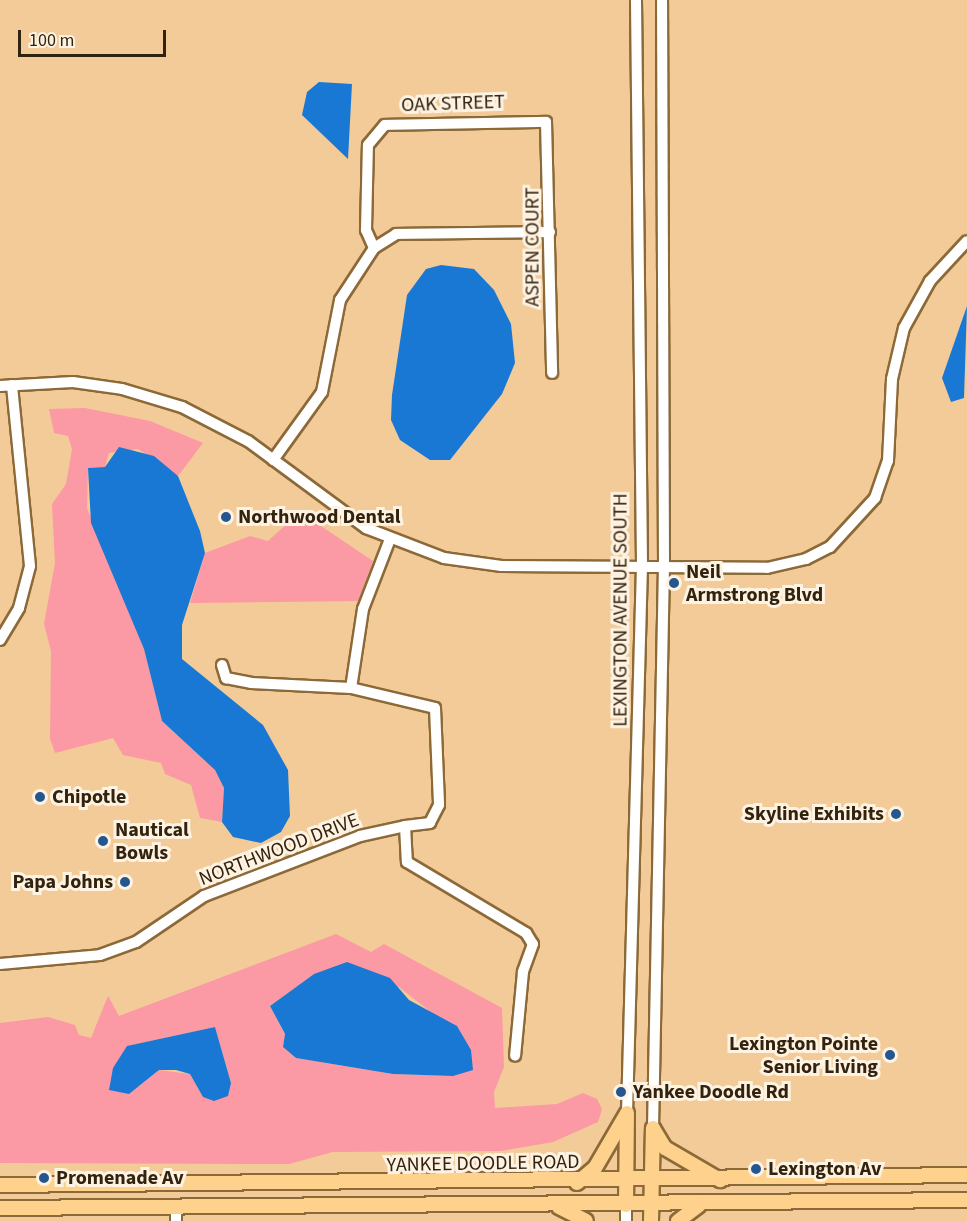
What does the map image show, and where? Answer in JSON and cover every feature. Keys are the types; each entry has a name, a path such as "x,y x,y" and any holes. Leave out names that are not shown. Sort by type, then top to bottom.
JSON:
{"main road":[{"path":"577,1183 596,1168 627,1113"},
{"name":"LEXINGTON AVENUE SOUTH","path":"627,1113 627,1205"},
{"path":"653,1128 665,1148 721,1180"},
{"name":"LEXINGTON AVENUE SOUTH","path":"651,1221 653,1128"},
{"name":"YANKEE DOODLE ROAD","path":"0,1185 577,1183 967,1175"},
{"path":"0,1208 176,1216 651,1204 967,1200"},
{"path":"678,1221 701,1204"},
{"path":"557,1206 586,1221"}],"street":[{"name":"LEXINGTON AVENUE SOUTH","path":"627,1113 642,564 636,0"},
{"name":"LEXINGTON AVENUE SOUTH","path":"653,1128 664,564 662,0"},
{"name":"ASPEN COURT","path":"546,122 552,373"},
{"name":"OAK STREET","path":"374,248 366,230 368,145 385,125 546,122"},
{"path":"273,460 322,392 338,307 374,248 396,234 550,232"},
{"path":"0,386 73,382 147,395 216,422 273,460 366,528 390,539 475,564 781,566 818,554 850,530 875,498 888,461 892,379 904,328 930,281 967,241"},
{"path":"0,640 19,608 30,566 12,385"},
{"path":"222,665 226,678 251,683 351,688 363,609 390,539"},
{"name":"NORTHWOOD DRIVE","path":"0,964 109,952 167,925 204,896 360,836 430,823 439,805 435,708 351,688"},
{"path":"405,826 407,862 526,933 533,944 523,972 515,1056"},
{"name":"LEXINGTON AVENUE SOUTH","path":"627,1205 627,1221"}],"shaded area":[{"path":"85,408 150,421 203,443 178,476 138,449 109,453 105,467 88,468 87,508 144,649 162,721 215,770 224,788 222,822 200,818 191,785 165,774 161,763 123,755 113,738 55,753 50,739 51,651 44,624 55,563 52,504 66,484 72,449 68,436 54,433 49,409"},
{"path":"300,512 373,561 358,601 190,603 205,553 250,536 268,541"},
{"path":"336,934 371,952 384,944 502,1008 504,1067 494,1092 495,1108 557,1104 583,1093 597,1099 602,1109 598,1122 553,1142 501,1151 333,1152 289,1164 0,1163 0,1023 48,1017 75,1025 79,1035 91,1038 108,996 119,1016","holes":["314,974 399,987 432,1013 453,1076 393,1074 296,1058 283,1047 285,1035 270,1006","215,1027 231,1083 203,1097 190,1074 159,1070 138,1087 128,1046"]}],"water":[{"path":"319,82 352,84 348,159 302,115 307,92"},
{"path":"441,265 474,269 494,290 511,324 515,363 502,394 450,460 430,460 400,440 391,420 392,395 407,295 426,269"},
{"path":"967,306 964,398 951,402 942,378"},
{"path":"119,447 154,456 178,476 200,531 205,553 182,625 182,659 263,725 288,770 290,816 281,832 261,843 233,837 222,822 224,788 215,770 162,721 144,649 91,523 88,468 105,467"},
{"path":"347,962 390,978 409,1000 457,1026 471,1050 473,1070 453,1076 393,1074 296,1058 283,1047 285,1034 270,1006 314,974"},
{"path":"215,1027 231,1083 228,1096 214,1101 203,1097 190,1074 176,1070 159,1070 129,1094 109,1090 113,1068 127,1046"}],"place":[{"name":"Northwood Dental","path":"226,517"},
{"name":"Neil Armstrong Blvd","path":"674,583"},
{"name":"Chipotle","path":"40,797"},
{"name":"Skyline Exhibits","path":"896,814"},
{"name":"Nautical Bowls","path":"103,841"},
{"name":"Papa Johns","path":"125,882"},
{"name":"Lexington Pointe Senior Living","path":"890,1055"},
{"name":"Yankee Doodle Rd","path":"621,1092"},
{"name":"Lexington Av","path":"756,1169"},
{"name":"Promenade Av","path":"44,1178"}]}
